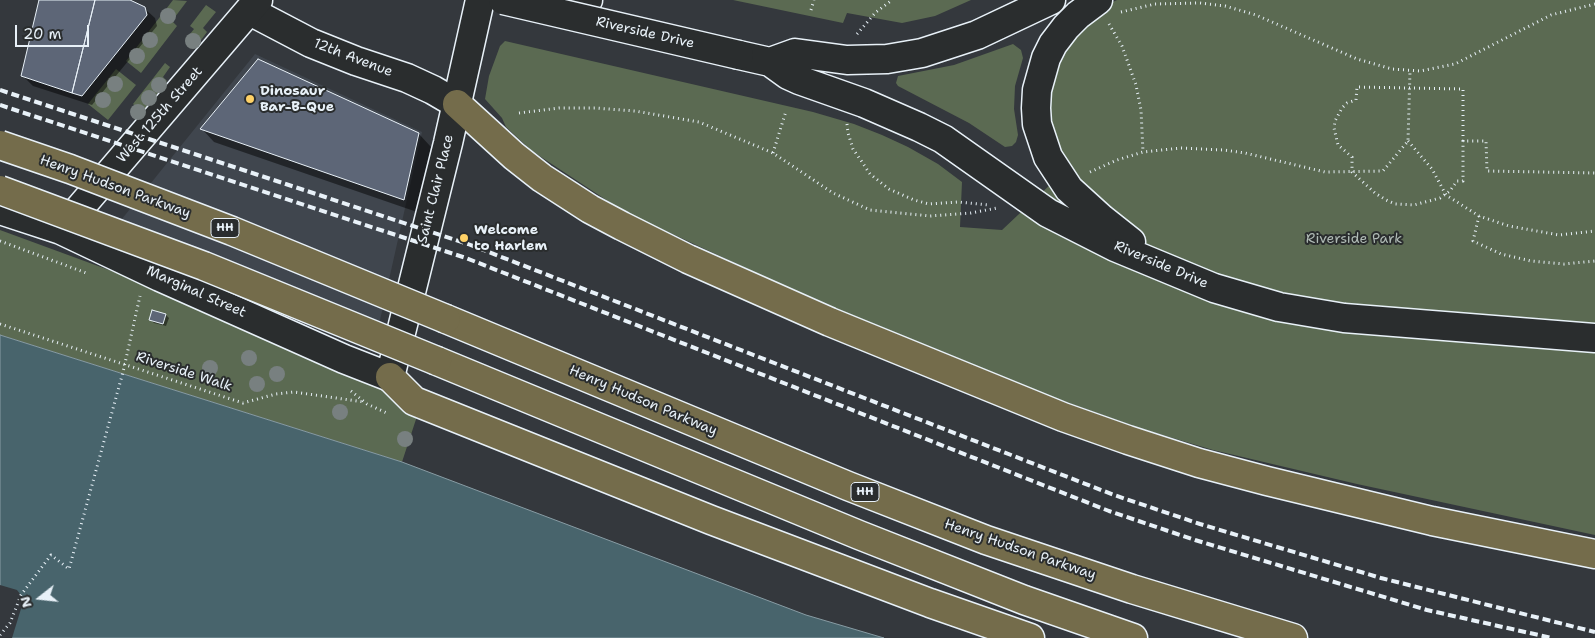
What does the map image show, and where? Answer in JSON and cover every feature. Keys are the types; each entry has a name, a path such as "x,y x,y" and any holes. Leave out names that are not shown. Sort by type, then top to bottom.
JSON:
{"highway":[{"path":"457,104 514,156 542,178 590,209 688,259 830,322 1063,417 1128,440 1266,481 1432,520 1595,554"},
{"name":"Henry Hudson Parkway","path":"0,145 70,169 232,231 848,486 986,540 1132,589 1293,638"},
{"path":"0,190 204,266 859,535 1024,600 1133,638"},
{"path":"393,368 414,401 711,520 930,603 1030,638"}],"main road":[{"name":"Riverside Drive","path":"483,0 545,3 588,0"},
{"name":"Riverside Drive","path":"483,0 770,62 788,75 799,80 864,103 943,139 1048,213 1115,247 1214,288 1255,300 1344,318 1595,338"},
{"name":"Saint Clair Place","path":"393,368 483,0"},
{"path":"770,62 795,53 837,59 871,60 922,53 977,35 1051,0"},
{"name":"12th Avenue","path":"254,6 311,43 407,78 457,104"},
{"name":"West 125th Street","path":"61,230 254,6"},
{"path":"1105,10 1078,15 1053,44 1046,58 1040,78 1036,108 1037,124 1052,164 1069,189 1102,219 1169,269"},
{"name":"Marginal Street","path":"0,210 61,230 150,285 344,359 393,368"}],"path":[{"path":"812,10 814,0"},
{"path":"857,35 876,12 892,0"},
{"path":"1143,152 1141,110 1136,85 1122,46 1105,10 1193,2 1225,6 1256,15 1357,60 1392,69 1410,71 1438,69 1455,64 1551,15 1595,4"},
{"path":"1085,176 1092,171 1143,152 1181,148 1224,150 1326,172 1383,171 1408,141 1410,71"},
{"path":"1357,87 1410,88 1463,89 1463,181 1457,181 1446,195 1422,204 1396,204 1375,193 1352,172 1352,157 1338,145 1334,128 1335,121 1342,108 1347,102 1356,100 1357,87"},
{"path":"519,113 579,108 635,111 699,122 773,153 833,193 870,210 930,216 972,213 1004,206 958,202 929,204 914,200 889,189 870,174 853,149 846,116"},
{"path":"773,153 786,110"},
{"path":"1408,141 1432,169 1446,195 1479,216 1509,226 1559,235 1595,231"},
{"path":"1463,142 1486,141 1487,171 1595,173"},
{"path":"1479,216 1474,241 1501,254 1531,261 1564,264 1595,261"},
{"path":"0,241 13,246"},
{"path":"0,635 10,624 21,595 50,556 69,569 124,364 150,285"},
{"name":"Riverside Walk","path":"0,324 243,403 276,394 294,392 364,402"}],"shaded area":[{"path":"255,54 422,132 376,338 109,235"}],"green space":[{"path":"173,0 187,1 172,21 177,26 141,73 126,61"},
{"path":"733,0 971,0 935,16 902,23 847,13 843,23"},
{"name":"Riverside Park","path":"1117,0 1595,0 1595,535 1357,484 1213,450 1139,428 991,375 884,328 821,303 623,211 532,151 506,127 502,118 485,99 489,76 500,46 505,41 813,112 854,124 882,135 938,164 962,182 960,227 1002,230 1068,168 1055,147 1045,99 1060,50 1106,5"},
{"path":"206,5 216,12 203,28 207,32 196,47 186,39 194,29 190,26"},
{"path":"1013,44 1021,50 1023,58 1015,86 1014,109 1018,135 1016,142 1012,146 1005,147 969,123 898,86 896,83 898,76 954,65"},
{"path":"165,63 170,67 163,77 167,81 138,118 132,113 136,107 133,104"},
{"path":"116,69 136,85 108,120 88,104"},
{"path":"0,230 128,277 421,404 402,462 0,335"}],"water":[{"path":"0,335 402,462 806,615 884,638 0,638"}],"pier":[{"path":"0,585 17,590 24,599 12,638 0,638"}],"building":[{"path":"39,0 95,0 72,93 21,76"},
{"path":"95,0 130,0 145,7 147,15 82,96 72,93"},
{"path":"258,59 419,133 404,200 200,129"},
{"path":"152,310 166,314 163,324 149,320"}],"railway":[{"path":"0,90 468,244 1114,495 1200,524 1381,578 1595,632"},
{"path":"0,105 466,258 1109,511 1195,540 1427,610 1552,638"}],"place":[{"name":"Dinosaur Bar-B-Que","path":"250,99"},
{"name":"Welcome to Harlem","path":"464,238"}]}
